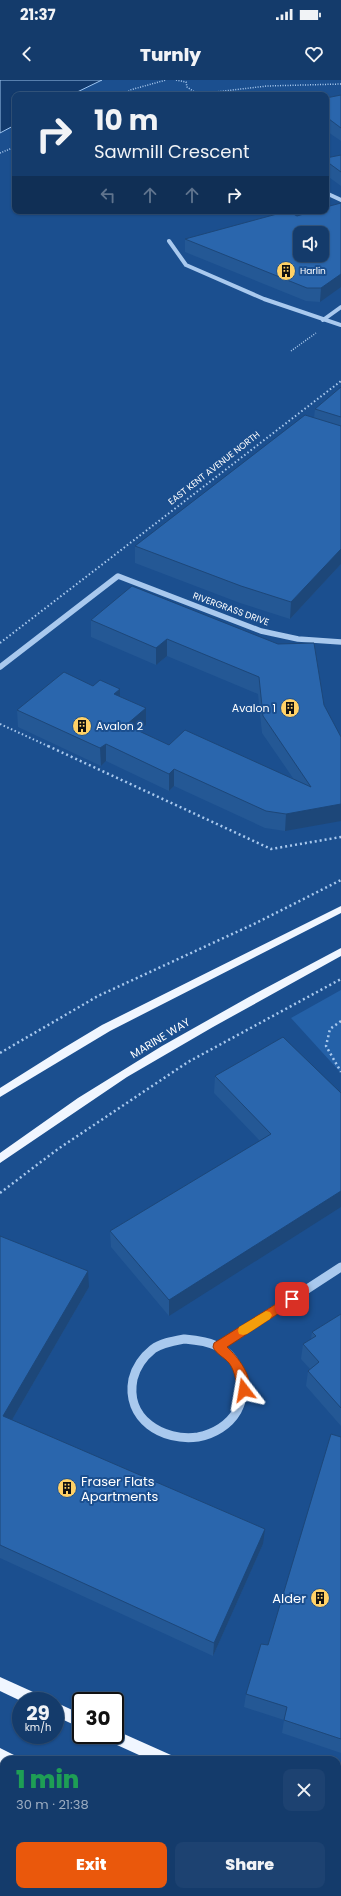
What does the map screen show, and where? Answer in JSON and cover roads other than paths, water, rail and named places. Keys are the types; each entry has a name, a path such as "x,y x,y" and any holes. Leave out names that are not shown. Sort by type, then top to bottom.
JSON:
{"main road":[{"path":"0,1093 45,1063 107,1028 303,931 341,909"},
{"name":"MARINE WAY","path":"0,1159 45,1125 165,1048 341,952"},
{"path":"0,1684 17,1692"},
{"path":"124,1741 157,1756"}],"street":[{"path":"329,194 341,200"},
{"path":"169,241 186,265 264,299 341,325"},
{"path":"323,320 341,307"},
{"name":"RIVERGRASS DRIVE","path":"0,667 118,576 261,631 298,639 341,642"},
{"path":"218,1347 341,1267"},
{"path":"184,1339 202,1340 218,1347 232,1358 241,1373 244,1390 240,1406 231,1421 216,1432 198,1438 179,1438 160,1433 145,1422 136,1408 132,1392 133,1376 140,1362 152,1350 167,1342 184,1339"}],"place":[{"name":"Harlin","path":"286,271"},
{"name":"Avalon 1","path":"290,708"},
{"name":"Avalon 2","path":"82,726"},
{"name":"Fraser Flats Apartments","path":"67,1488"},
{"name":"Alder","path":"320,1598"}]}
